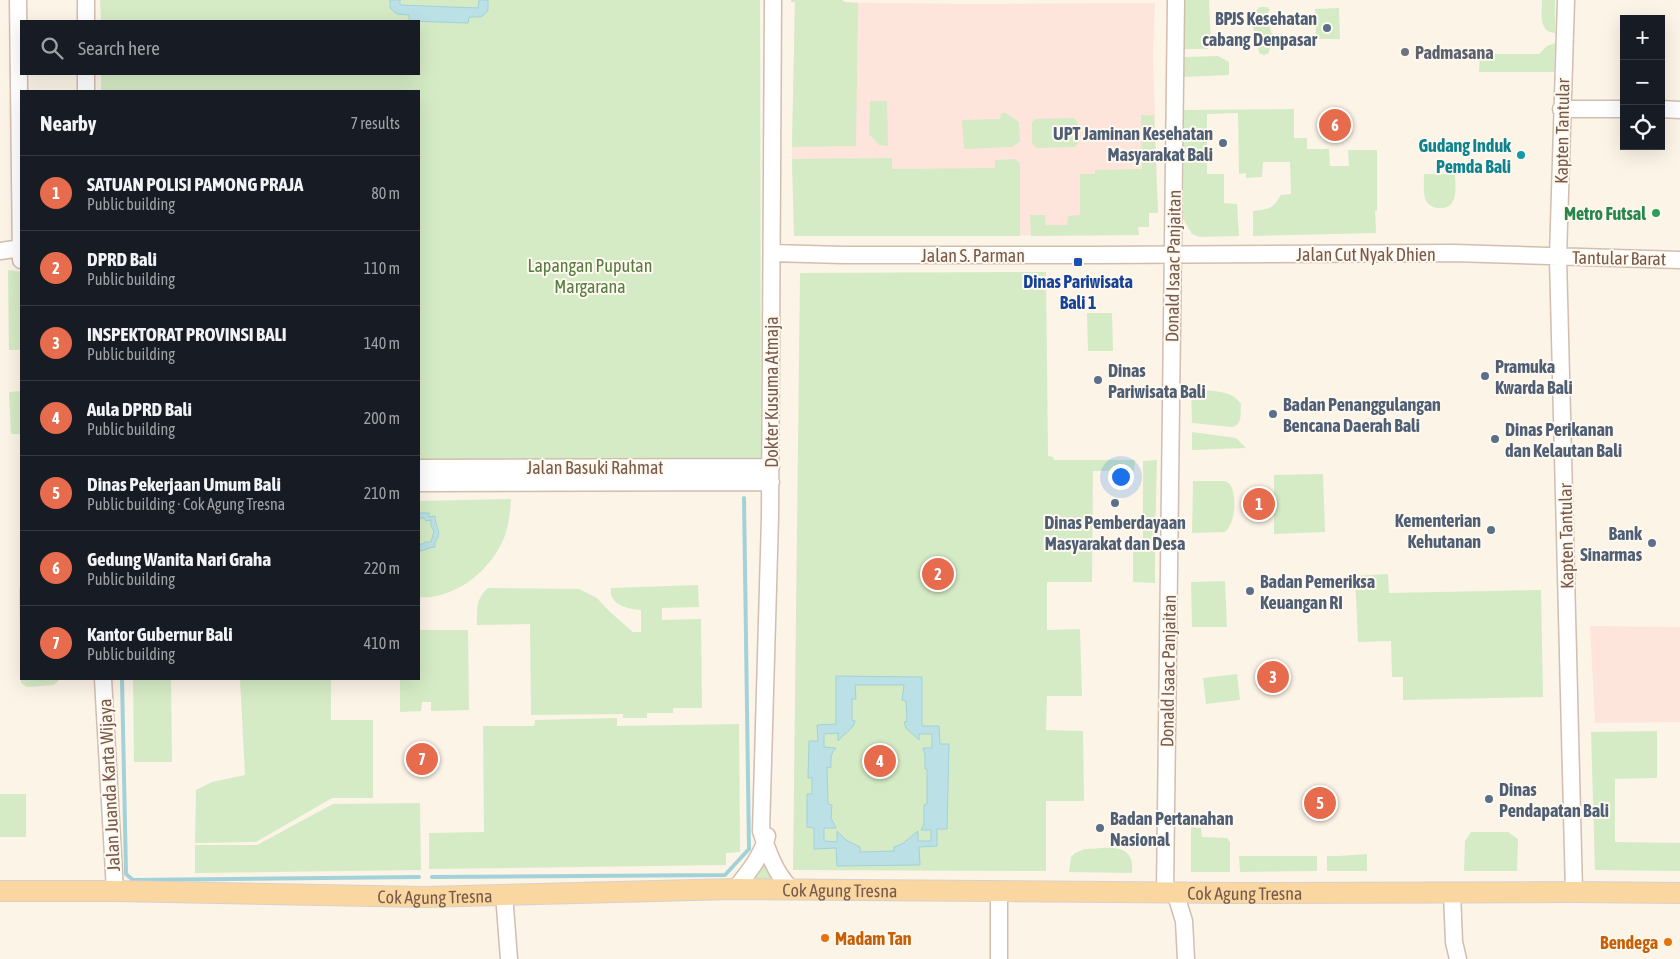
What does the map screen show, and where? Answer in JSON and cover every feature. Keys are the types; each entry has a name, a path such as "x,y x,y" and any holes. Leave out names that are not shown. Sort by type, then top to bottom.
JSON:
{"main road":[{"name":"Cok Agung Tresna","path":"0,891 115,891 425,897 735,889 1195,893 1680,893"}],"street":[{"path":"15,253 18,0"},
{"path":"86,0 86,20"},
{"name":"Dokter Kusuma Atmaja","path":"735,889 753,866 765,842 768,830 767,794 764,785 771,474 773,0"},
{"name":"Donald Isaac Panjaitan","path":"1176,0 1170,892 1184,921"},
{"name":"Kapten Tantular","path":"1566,0 1567,109 1558,257 1574,892"},
{"path":"86,75 86,90"},
{"path":"1567,109 1620,109"},
{"path":"1665,109 1680,110"},
{"name":"Jalan S. Parman","path":"772,253 851,255 1173,254"},
{"name":"Jalan Cut Nyak Dhien","path":"1173,254 1454,253 1558,257"},
{"name":"Tantular Barat","path":"1558,257 1680,260"},
{"name":"Jalan Basuki Rahmat","path":"420,468 771,474"},
{"name":"Jalan Basuki Rahmat","path":"420,483 771,474"},
{"name":"Jalan Juanda Karta Wijaya","path":"103,680 115,891"},
{"name":"Dokter Kusuma Atmaja","path":"765,842 783,881 791,889"},
{"path":"998,959 999,890"},
{"path":"1452,892 1454,942 1458,959"},
{"path":"1186,959 1184,921 1195,893"},
{"path":"504,894 509,959"}],"shaded area":[{"path":"795,2 971,4 1155,3 1153,56 1158,213 1149,213 1149,227 1138,227 1139,235 794,236 792,153"},
{"path":"1590,626 1680,627 1680,722 1595,723"}],"green space":[{"name":"Lapangan Puputan Margarana","path":"100,0 760,0 761,459 420,460 420,90 101,90 101,75 420,75 420,20 101,20"},
{"path":"791,0 842,0 858,3 856,146 792,147 795,2 791,2"},
{"path":"1184,0 1209,0 1211,45 1207,49 1184,49"},
{"path":"1542,0 1555,0 1555,33 1550,32 1543,25"},
{"path":"1260,7 1267,7 1270,10 1267,14 1272,18 1270,28 1272,40 1267,42 1270,47 1269,53 1264,55 1259,53 1258,47 1254,43 1253,13"},
{"path":"1339,8 1340,39 1316,39 1315,9"},
{"path":"1555,43 1554,72 1479,72 1480,54 1539,54 1547,46"},
{"path":"1218,56 1229,62 1229,75 1184,77 1184,57"},
{"path":"870,101 887,101 888,146 879,145 869,134"},
{"path":"1294,109 1294,138 1307,138 1307,149 1329,149 1330,166 1349,166 1348,150 1377,150 1376,233 1253,236 1253,211 1270,208 1281,195 1291,194 1290,162 1263,162 1262,177 1246,178 1246,173 1239,174 1238,113 1207,114 1207,174 1224,174 1224,203 1237,204 1239,236 1200,237 1192,234 1183,219 1184,110"},
{"path":"1001,113 1006,113 1019,122 1020,142 1012,147 964,149 962,120 1000,119"},
{"path":"1141,115 1154,115 1158,213 1149,213 1149,227 1138,227 1139,235 1031,236 1030,215 1045,215 1046,225 1067,225 1068,216 1080,215 1080,174 1095,174 1095,170 1142,169"},
{"path":"1074,118 1078,123 1080,141 1075,147 1036,148 1032,143 1032,123 1035,119"},
{"path":"892,158 892,169 995,168 995,160 1015,159 1020,163 1020,236 794,236 792,159"},
{"path":"1424,174 1455,174 1455,195 1450,205 1438,208 1427,202 1424,192"},
{"path":"8,270 20,272 20,350 9,350"},
{"path":"1046,272 1048,456 1053,457 1054,460 1135,460 1134,471 1093,471 1092,582 1047,582 1047,630 1080,629 1082,696 1047,696 1046,730 1083,731 1084,801 1046,801 1046,871 793,870 800,273"},
{"path":"1087,313 1112,313 1113,351 1088,351"},
{"path":"1191,389 1226,393 1237,399 1241,404 1238,424 1232,427 1192,423"},
{"path":"20,391 20,434 11,434 9,392"},
{"path":"1192,432 1236,438 1246,448 1192,450"},
{"path":"1157,460 1155,539 1143,539 1143,461"},
{"path":"1323,474 1325,532 1274,534 1274,475"},
{"path":"1193,481 1225,481 1230,484 1234,495 1234,509 1229,528 1225,532 1192,533"},
{"path":"511,499 510,514 504,538 490,561 470,581 446,594 432,597 420,597 420,501"},
{"path":"1133,546 1155,547 1155,583 1133,582"},
{"path":"1388,574 1389,593 1541,590 1543,697 1403,700 1403,677 1392,677 1391,641 1358,642 1355,576"},
{"path":"1225,581 1227,627 1192,627 1191,582"},
{"path":"698,585 699,607 662,608 662,620 701,619 702,708 673,708 673,713 647,713 647,718 623,718 623,714 531,715 530,624 477,625 479,600 488,588 579,589 597,598 633,632 641,632 641,610 620,605 613,598 611,588"},
{"path":"20,586 20,636 19,589"},
{"path":"420,630 468,630 469,710 431,711 431,702 422,702 421,711 400,712 400,680 420,680"},
{"path":"1237,674 1240,700 1206,704 1203,678"},
{"path":"21,680 59,680 54,685 27,687 21,683"},
{"path":"133,680 171,680 172,762 134,762"},
{"path":"240,680 331,680 331,720 373,720 373,798 332,798 256,842 195,843 196,790 212,782 245,775"},
{"path":"617,718 617,726 739,724 740,852 726,853 726,865 429,869 429,833 484,832 483,726 534,726 535,720"},
{"path":"1657,731 1657,778 1615,779 1615,842 1680,843 1680,871 1595,870 1591,732"},
{"path":"0,794 26,794 26,837 0,837"},
{"path":"420,803 421,870 195,873 195,845 257,845 333,804"},
{"path":"1191,827 1201,828 1202,837 1227,838 1230,842 1230,872 1191,872"},
{"path":"1471,832 1508,832 1518,839 1517,871 1464,871 1465,841"},
{"path":"1116,848 1122,850 1131,859 1132,873 1069,872 1071,857 1085,849"},
{"path":"1367,854 1367,871 1327,871 1327,856"},
{"path":"766,855 774,879 755,879 763,867"},
{"path":"1239,856 1317,856 1317,871 1240,872"}],"water":[{"path":"390,0 400,0 400,5 478,8 479,0 488,0 488,11 481,17 469,17 468,23 409,20 409,15 397,14 390,8"},
{"path":"420,513 429,513 429,517 435,516 439,532 435,547 420,551 420,544 431,542 434,531 431,526 431,520 426,521 424,518 420,518"},
{"path":"836,676 922,677 922,726 939,726 940,744 949,744 947,829 937,829 937,846 919,847 920,865 837,866 836,848 814,849 814,828 807,827 807,794 812,794 812,778 808,778 809,741 818,741 817,725 836,724","holes":["855,685 904,685 902,700 906,701 907,721 904,722 906,728 919,740 919,734 932,734 932,748 923,748 925,769 927,769 927,804 924,805 924,824 921,830 931,830 931,841 918,841 918,831 902,844 894,847 894,851 860,852 860,847 846,840 837,831 837,842 824,841 824,828 836,828 831,818 832,805 828,804 827,767 831,768 832,754 836,748 824,747 824,734 838,733 838,741 852,727 855,721 852,720 852,699 856,699"]}],"waterway":[{"path":"432,877 725,875 749,849 744,498"},
{"path":"122,680 126,874 133,880 419,877"}],"place":[{"name":"BPJS Kesehatan cabang Denpasar","path":"1327,28"},
{"name":"Padmasana","path":"1405,52"},
{"name":"Gedung Wanita Nari Graha","path":"1335,125"},
{"name":"UPT Jaminan Kesehatan Masyarakat Bali","path":"1223,143"},
{"name":"Gudang Induk Pemda Bali","path":"1521,155"},
{"name":"Metro Futsal","path":"1656,213"},
{"name":"Dinas Pariwisata Bali 1","path":"1078,262"},
{"name":"Pramuka Kwarda Bali","path":"1485,376"},
{"name":"Dinas Pariwisata Bali","path":"1098,380"},
{"name":"Badan Penanggulangan Bencana Daerah Bali","path":"1273,414"},
{"name":"Dinas Perikanan dan Kelautan Bali","path":"1495,439"},
{"name":"Dinas Pemberdayaan Masyarakat dan Desa","path":"1115,503"},
{"name":"SATUAN POLISI PAMONG PRAJA","path":"1259,504"},
{"name":"Kementerian Kehutanan","path":"1491,530"},
{"name":"Bank Sinarmas","path":"1652,543"},
{"name":"DPRD Bali","path":"938,574"},
{"name":"Badan Pemeriksa Keuangan RI","path":"1250,591"},
{"name":"INSPEKTORAT PROVINSI BALI","path":"1273,677"},
{"name":"Kantor Gubernur Bali","path":"422,759"},
{"name":"Aula DPRD Bali","path":"880,761"},
{"name":"Dinas Pendapatan Bali","path":"1489,799"},
{"name":"Dinas Pekerjaan Umum Bali","path":"1320,803"},
{"name":"Badan Pertanahan Nasional","path":"1100,828"},
{"name":"Madam Tan","path":"825,938"},
{"name":"Bendega","path":"1668,942"}]}
